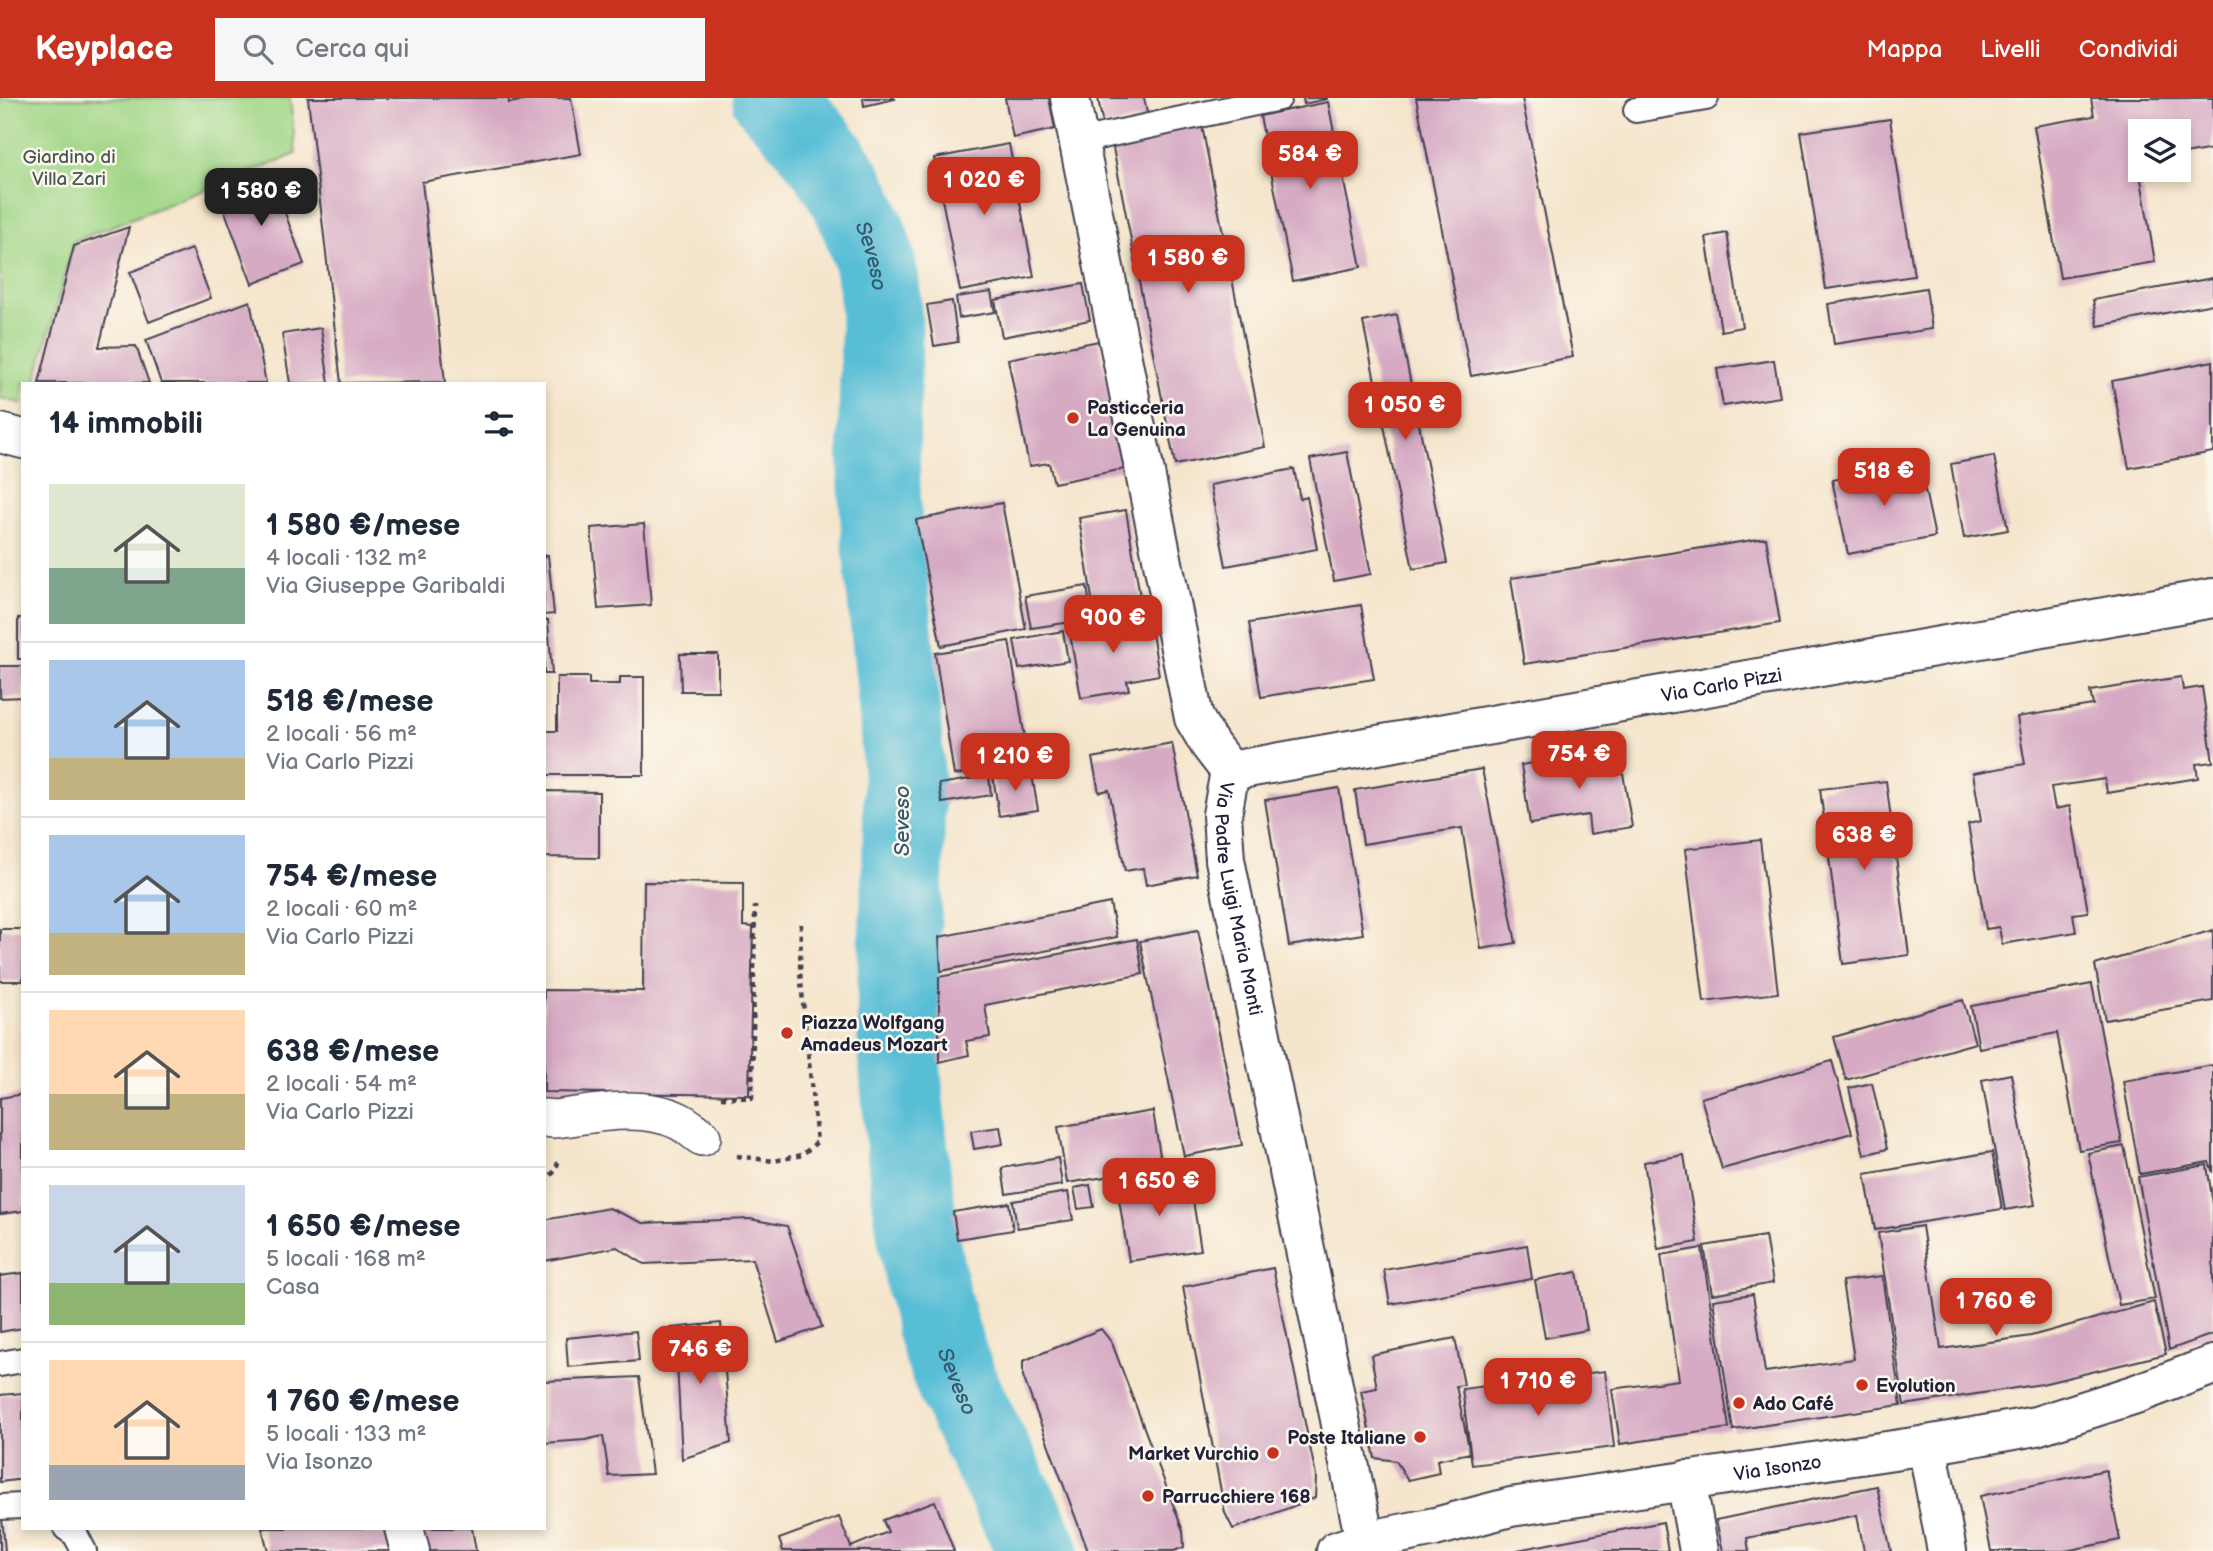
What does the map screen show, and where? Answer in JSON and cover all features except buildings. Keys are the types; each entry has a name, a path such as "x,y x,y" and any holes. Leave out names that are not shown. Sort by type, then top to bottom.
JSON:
{"street":[{"name":"Via Padre Luigi Maria Monti","path":"1070,98 1194,719 1230,772 1222,815 1225,860 1351,1546"},
{"path":"0,433 21,438"},
{"name":"Via Carlo Pizzi","path":"1230,772 2213,598"},
{"path":"546,1118 626,1111 652,1114 680,1121 702,1137"},
{"name":"Via Isonzo","path":"1351,1546 1511,1507 1927,1445 2036,1426 2136,1394 2213,1365"},
{"path":"1927,1445 1947,1551"},
{"path":"1686,1480 1699,1551"},
{"path":"405,1530 410,1551"}],"lane":[{"path":"1079,141 1279,98"},
{"path":"1636,110 1706,98"},
{"path":"0,1364 21,1360"},
{"path":"0,1507 21,1506"},
{"path":"69,1530 75,1534 84,1551"}],"path":[{"path":"714,1097 752,1098 755,905"},
{"path":"746,1158 774,1161 802,1155 817,1142 800,972 801,924"}],"green space":[{"name":"Giardino di Villa Zari","path":"0,98 290,98 296,154 74,241 35,382 21,382 21,403 0,398"}],"waterway":[{"name":"Seveso","path":"773,98 807,134 846,189 865,231 877,273 881,324 880,498 903,757 898,993 904,1112 912,1191 924,1271 944,1348 973,1418 1038,1551"}],"place":[{"name":"Pasticceria La Genuina","path":"1073,418"},
{"name":"Piazza Wolfgang Amadeus Mozart","path":"787,1033"},
{"name":"Evolution","path":"1862,1385"},
{"name":"Ado Café","path":"1739,1403"},
{"name":"Poste Italiane","path":"1420,1437"},
{"name":"Market Vurchio","path":"1273,1453"},
{"name":"Parrucchiere 168","path":"1148,1496"}]}
